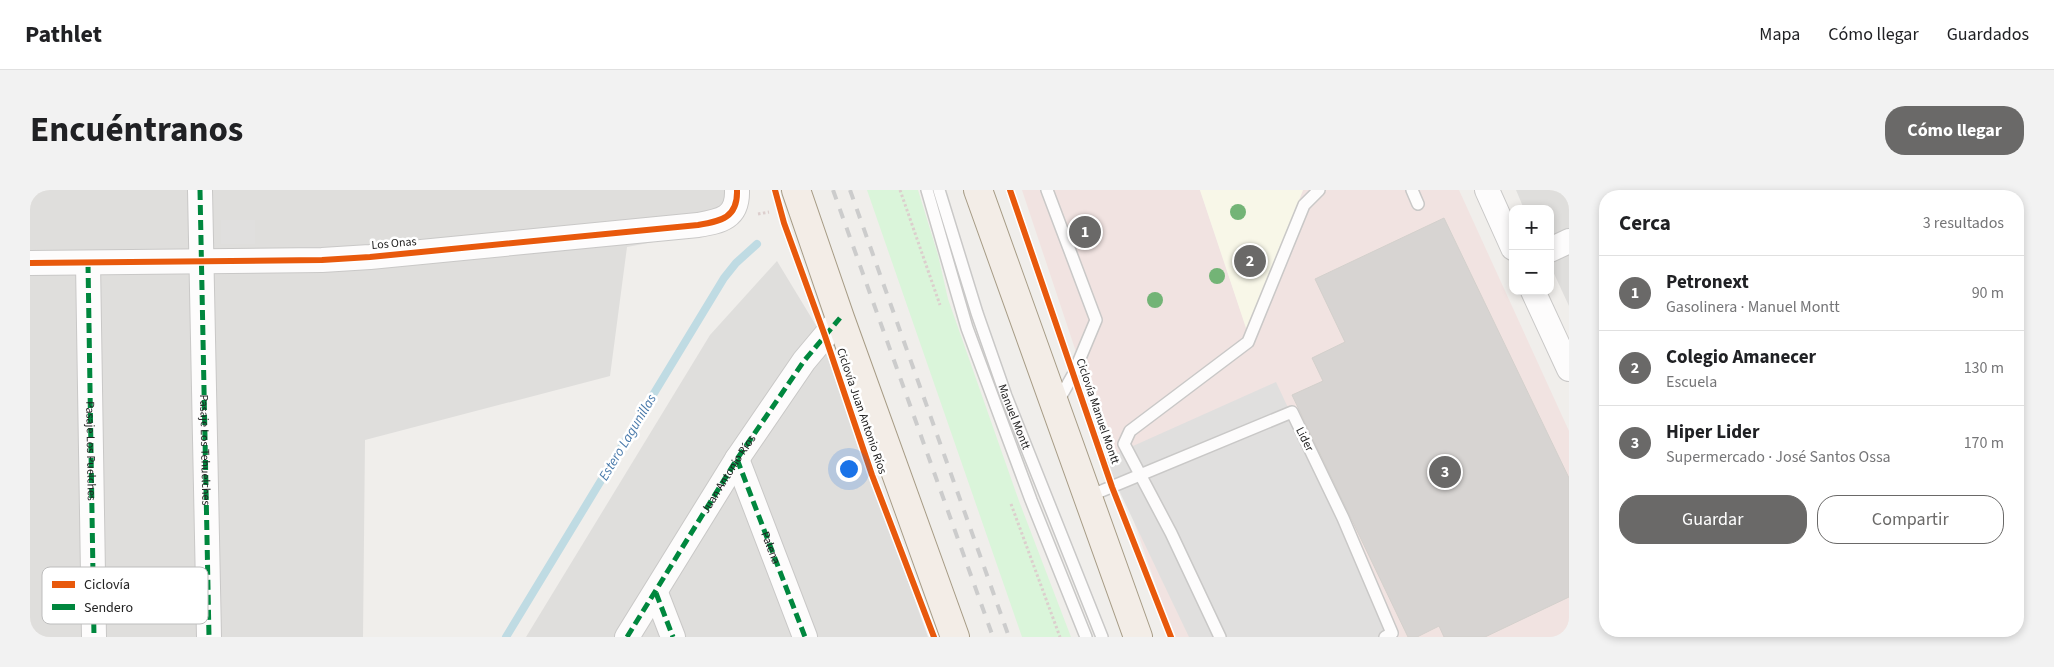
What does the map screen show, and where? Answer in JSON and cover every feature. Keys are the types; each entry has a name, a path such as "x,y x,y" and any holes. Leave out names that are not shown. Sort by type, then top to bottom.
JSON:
{"main road":[{"path":"796,190 955,637"},
{"path":"978,190 1138,637"}],"street":[{"name":"Pasaje Los Tehuelches","path":"200,190 208,567"},
{"name":"Los Onas","path":"30,263 288,261 370,257 698,225 717,222 730,214 736,202 737,190"},
{"path":"1487,190 1509,239"},
{"path":"1554,248 1569,241"},
{"name":"Pasaje Los Puelches","path":"88,263 93,567"},
{"path":"1535,295 1569,369"},
{"name":"Juan Antonio Ríos","path":"627,637 656,593 737,459 804,361 840,318"},
{"name":"Palena","path":"737,459 805,637"},
{"name":"Pasaje Los Tehuelches","path":"208,583 209,637"},
{"path":"656,593 673,637"},
{"name":"Pasaje Los Puelches","path":"94,624 94,637"}],"lane":[{"name":"Manuel Montt","path":"928,190 967,328 1031,500 1086,637"},
{"name":"Manuel Montt","path":"939,190 977,313 1006,396 1102,637"},
{"path":"1047,190 1096,320 1073,375 1056,407"},
{"path":"1220,637 1171,533 1124,444 1130,431 1248,342 1304,205 1319,190"},
{"path":"1412,190 1418,204"},
{"name":"Lider","path":"1087,496 1292,412 1339,510 1392,633 1385,637"}],"shaded area":[{"path":"30,190 749,190 733,220 696,234 627,247 610,376 365,440 363,637 30,637"},
{"path":"1022,190 1200,190 1247,330 1303,190 1459,190 1569,431 1569,637 1174,637 1103,433"},
{"path":"1200,190 1303,190 1247,331"},
{"path":"1516,190 1569,190 1569,306 1554,274 1554,205 1522,205"},
{"path":"221,220 255,220 255,244 221,244"},
{"path":"777,261 817,327 928,637 526,637 710,335"},
{"path":"1276,382 1395,637 1189,637 1104,459"}],"green space":[{"path":"867,190 918,190 938,255 948,299 1019,501 1071,637 1022,637"}],"building":[{"path":"1444,218 1569,478 1569,597 1485,637 1444,637 1439,626 1417,637 1408,637 1292,395 1323,381 1312,358 1345,342 1315,279"}],"waterway":[{"name":"Estero Lagunillas","path":"506,637 724,278 736,263 757,244"}],"railway":[{"path":"833,190 993,637"},
{"path":"850,190 1009,637"}],"marked path":[{"path":"200,190 208,567"},
{"path":"88,263 93,567"},
{"path":"627,637 737,459 804,361 840,318"},
{"path":"737,459 805,637"},
{"path":"208,587 209,637"},
{"path":"656,593 673,637"},
{"path":"94,624 94,637"}],"cycle path":[{"path":"30,263 322,260 698,225 721,220 731,212 735,207 737,190"},
{"name":"Ciclovía Juan Antonio Ríos","path":"775,190 784,223 872,475 934,637"},
{"name":"Ciclovía Manuel Montt","path":"1010,190 1112,487 1171,637"}],"place":[{"name":"Petronext","path":"1085,232"},
{"name":"Colegio Amanecer","path":"1250,261"},
{"name":"Hiper Lider","path":"1445,472"}]}
